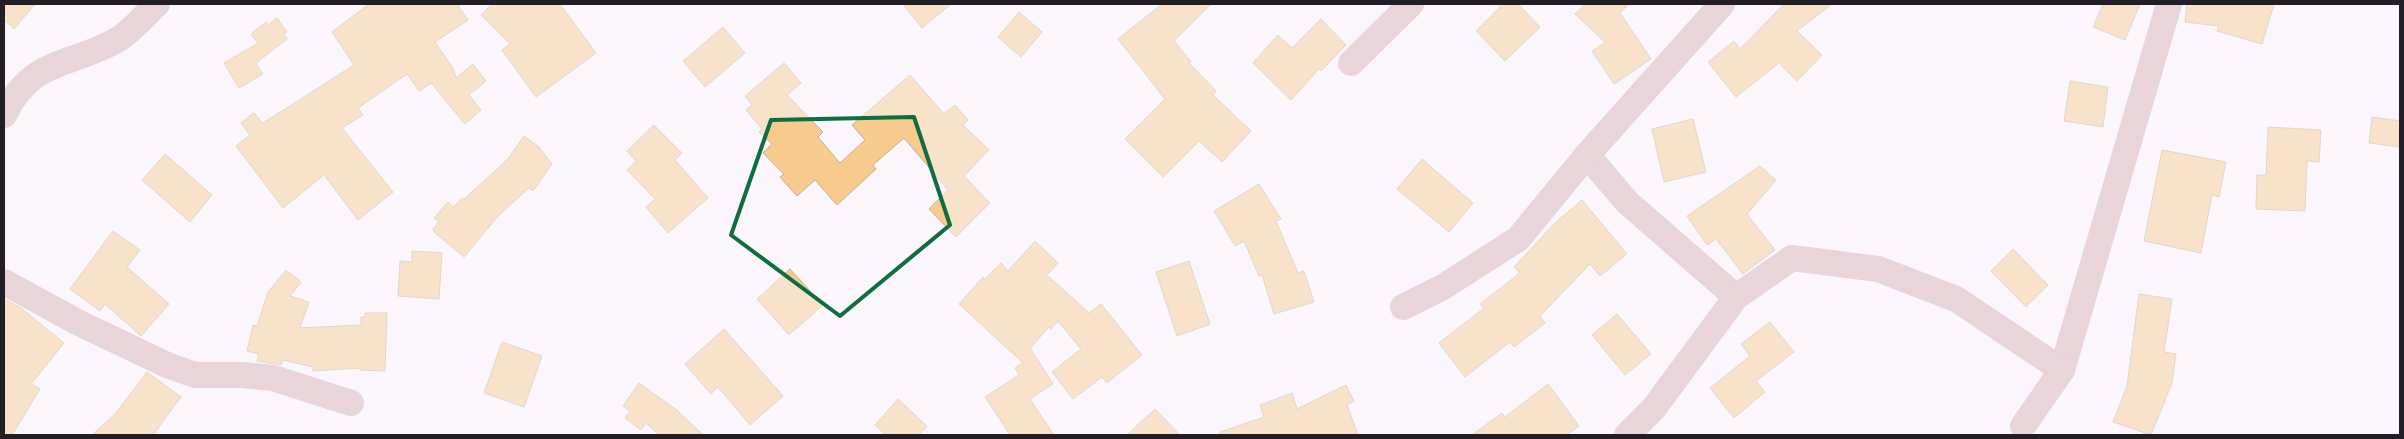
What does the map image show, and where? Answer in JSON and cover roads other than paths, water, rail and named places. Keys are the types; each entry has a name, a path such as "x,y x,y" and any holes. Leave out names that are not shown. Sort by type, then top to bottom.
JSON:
{"street":[{"path":"6,99 28,81 57,62 118,40 157,4"},
{"path":"1351,64 1411,4"},
{"path":"2023,426 2062,370 2169,4"},
{"path":"1403,307 1443,287 1518,239 1709,8"},
{"path":"1587,155 1627,202 1736,297"},
{"path":"1627,435 1654,408 1736,297 1792,258 1878,269 1956,300 2062,370"},
{"path":"4,282 77,322 167,365 195,375 242,375 273,378 352,404"}]}
